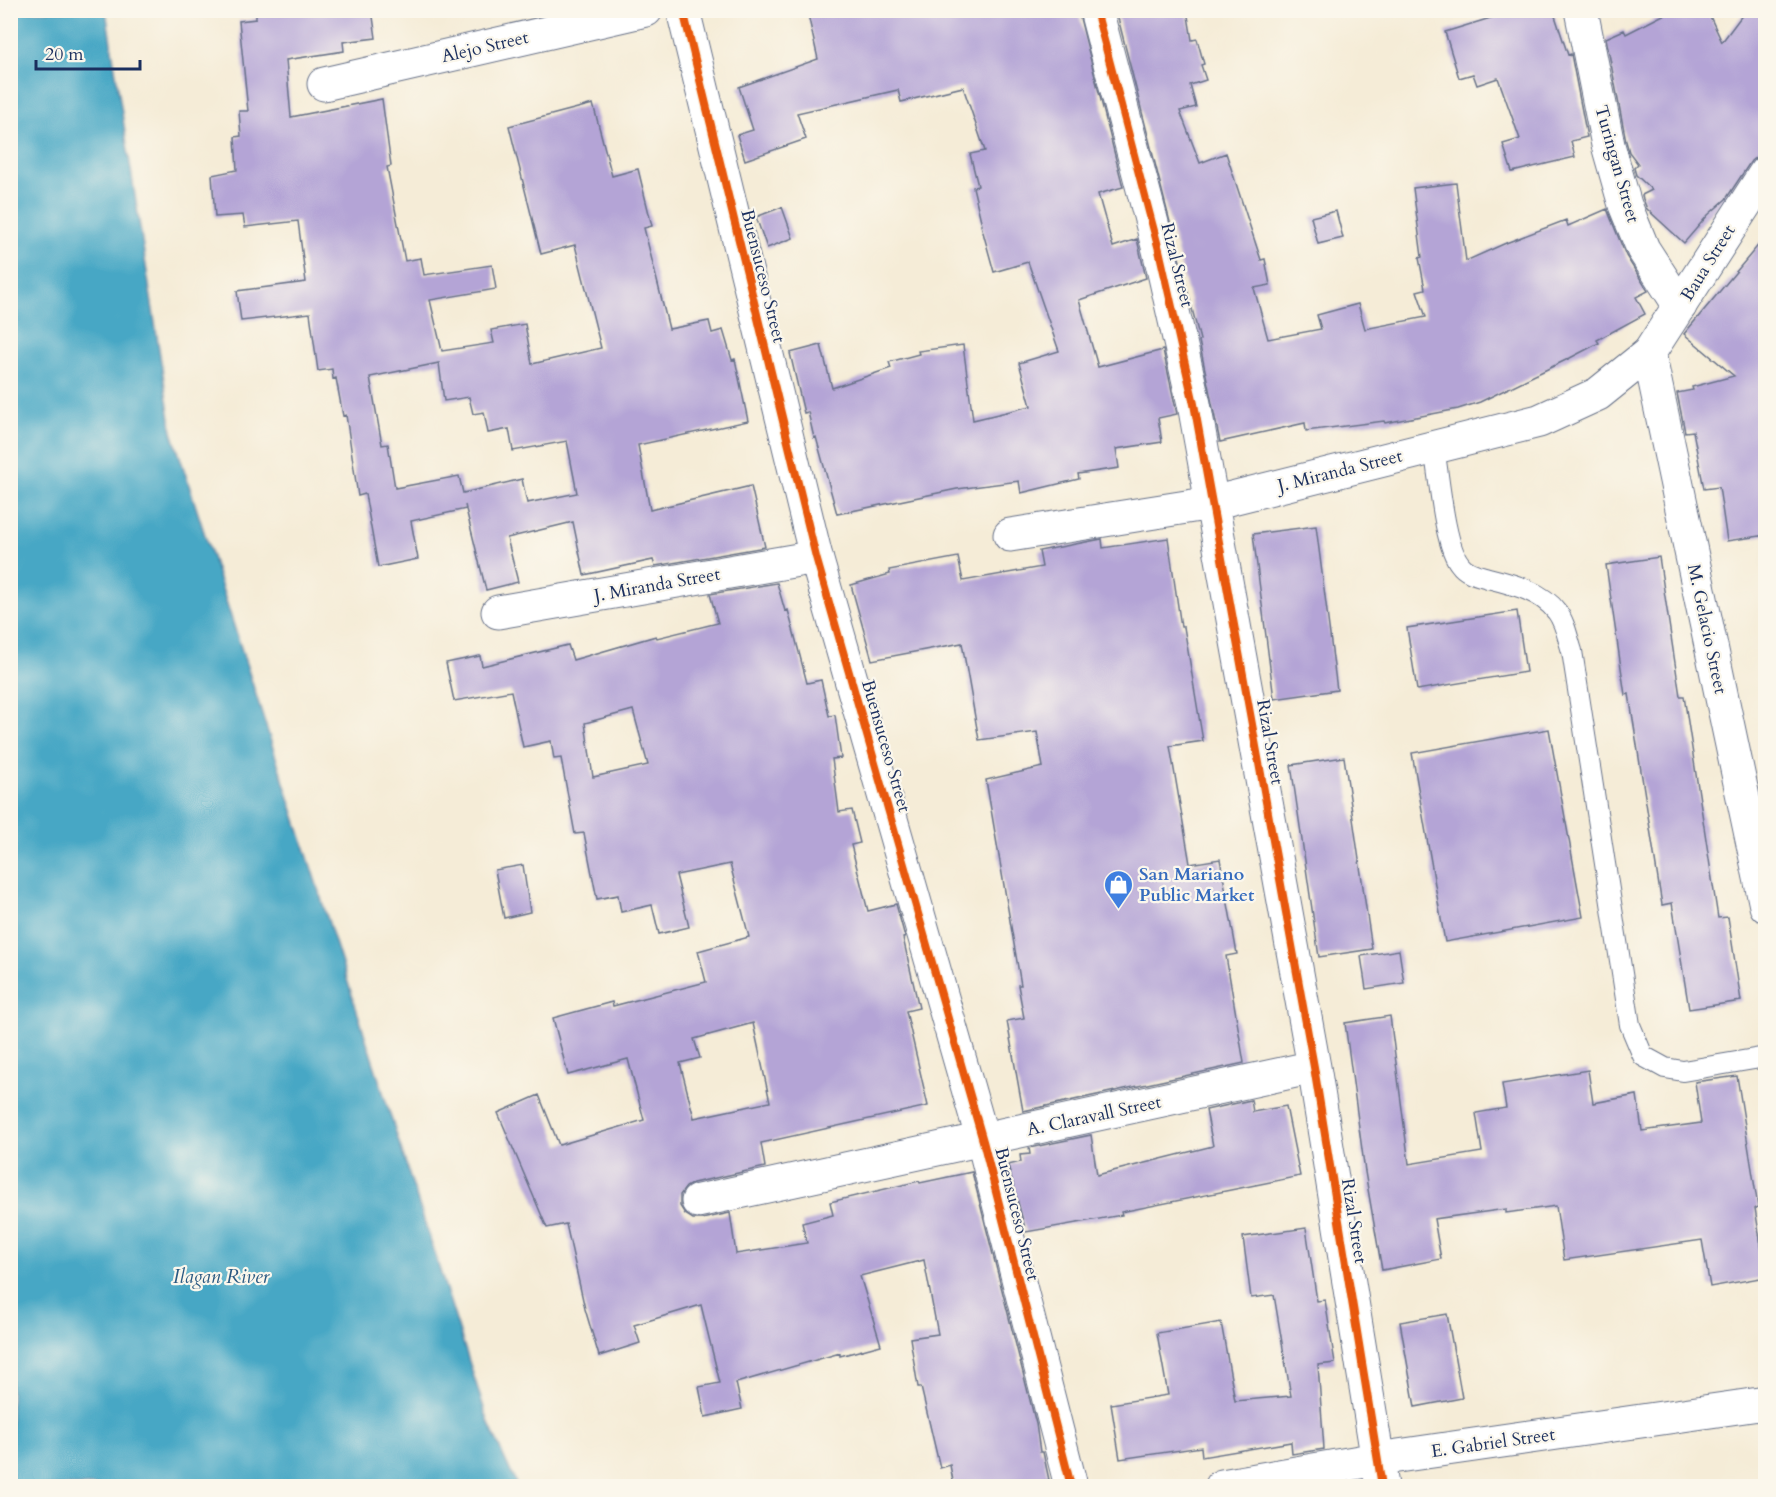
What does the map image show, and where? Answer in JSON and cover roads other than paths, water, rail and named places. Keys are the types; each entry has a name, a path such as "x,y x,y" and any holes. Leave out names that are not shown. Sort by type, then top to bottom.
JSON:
{"street":[{"name":"Alejo Street","path":"324,84 646,10"},
{"name":"Buensuceso Street","path":"683,10 816,557 983,1141 1071,1486"},
{"name":"Rizal Street","path":"1096,10 1159,250 1194,404 1314,1067 1379,1473"},
{"name":"Turingan Street","path":"1581,10 1608,145 1625,205 1643,249 1680,306"},
{"name":"Baua Street","path":"1649,353 1766,172"},
{"name":"J. Miranda Street","path":"1010,535 1212,503 1539,422 1598,394 1649,353"},
{"name":"M. Gelacio Street","path":"1649,353 1766,906"},
{"name":"J. Miranda Street","path":"498,612 816,557"},
{"name":"A. Claravall Street","path":"698,1201 983,1141 1314,1067"},
{"name":"E. Gabriel Street","path":"1222,1486 1379,1473 1766,1404"}],"lane":[{"path":"1434,448 1447,533 1453,554 1461,566 1472,573 1512,584 1542,597 1558,613 1572,651 1630,1025 1643,1056 1665,1068 1683,1071 1766,1057"}],"water":[{"name":"Ilagan River","path":"10,11 106,11 172,432 489,1424 517,1486 11,1486"}],"place":[{"name":"San Mariano Public Market","path":"1118,910"}]}
